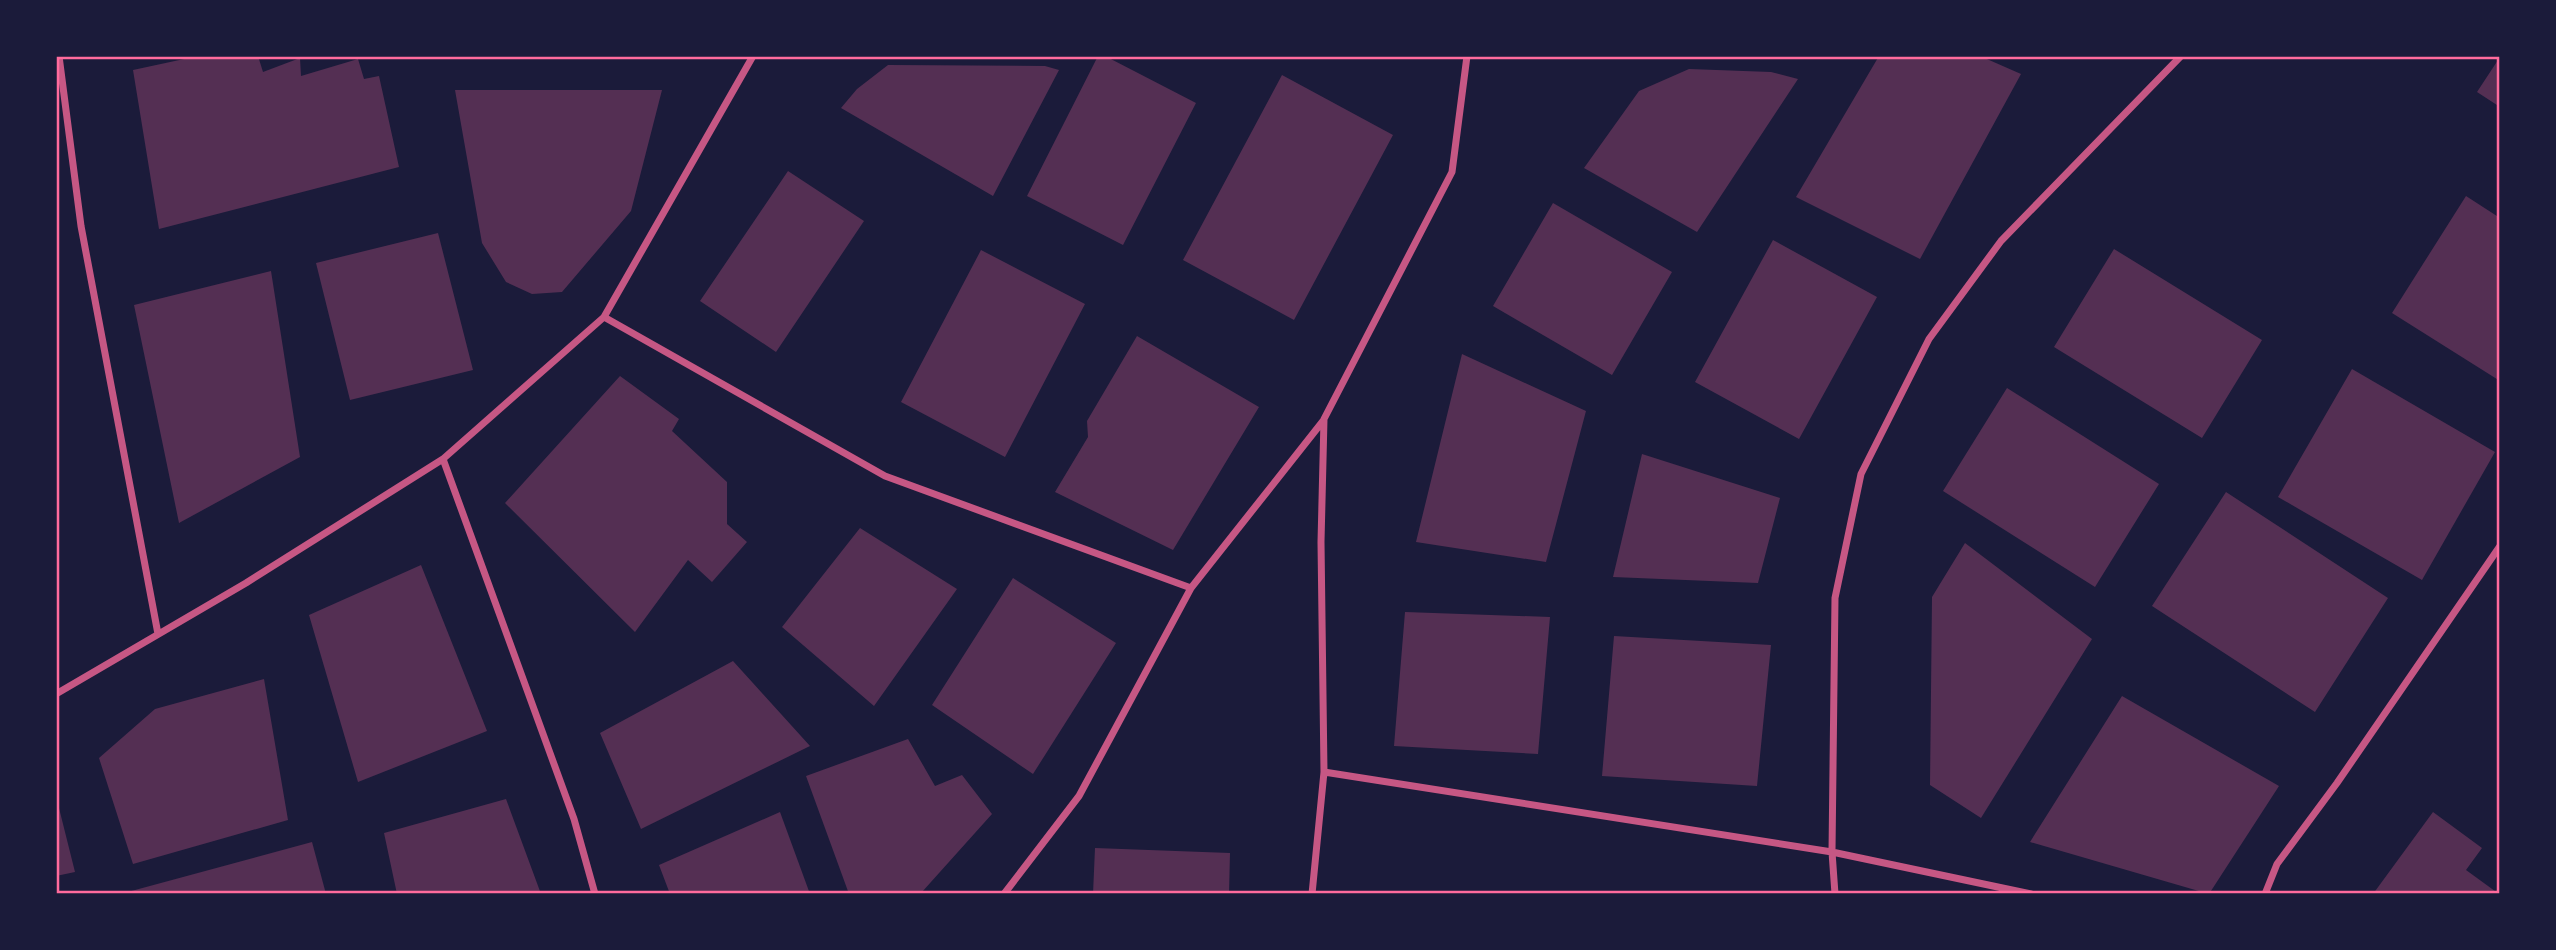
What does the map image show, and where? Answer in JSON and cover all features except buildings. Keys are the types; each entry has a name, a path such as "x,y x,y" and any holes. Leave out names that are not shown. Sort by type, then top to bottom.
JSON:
{"street":[{"path":"59,56 81,226 158,634"},
{"path":"56,694 246,583 443,459 604,317 753,56"},
{"path":"1004,894 1079,796 1191,588 1324,419 1452,172 1467,56"},
{"path":"1835,894 1832,852 1835,598 1861,474 1929,339 2001,241 2181,56"},
{"path":"604,317 886,476 1191,588"},
{"path":"1312,894 1324,772 1321,542 1324,419"},
{"path":"443,459 574,819 595,894"},
{"path":"2265,894 2277,864 2497,555 2500,545"},
{"path":"1324,772 1832,852 2031,894"}]}
